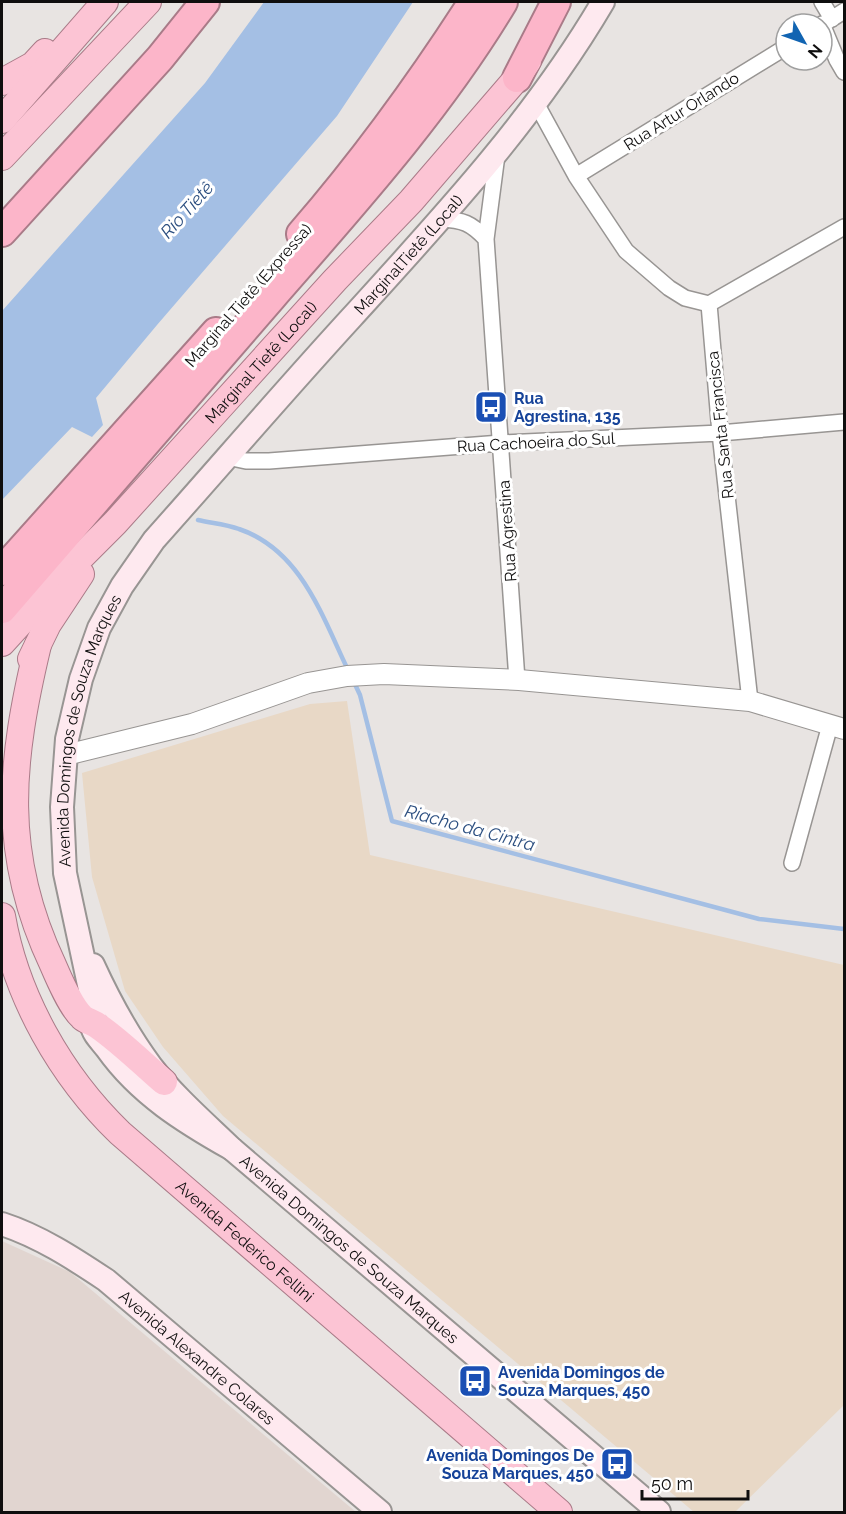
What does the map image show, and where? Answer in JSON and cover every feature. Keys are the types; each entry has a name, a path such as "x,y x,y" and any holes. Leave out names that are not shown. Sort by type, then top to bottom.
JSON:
{"highway":[{"path":"2,120 105,2"},
{"path":"2,232 160,58 205,2"},
{"name":"Marginal Tietê (Expressa)","path":"2,571 196,354 368,154 434,63 473,2"},
{"path":"2,609 364,192 444,90 482,38 504,2"},
{"path":"517,78 556,2"},
{"name":"Marginal Tietê (Local)","path":"2,643 115,523 335,280 411,201 517,78 568,2"},
{"path":"2,157 140,8"},
{"path":"2,82 33,65 60,35 88,21"},
{"path":"196,354 234,332 271,298"},
{"path":"2,624 128,489 168,463"},
{"path":"2,766 15,705 38,645 48,624 115,523"},
{"path":"38,645 19,737 13,809 16,850 32,915 43,945 81,1016 92,1022 164,1082"},
{"name":"Avenida Federico Fellini","path":"2,916 7,945 25,994 55,1053 95,1109 559,1512"}],"main road":[{"name":"MarginalTietê (Local)","path":"194,494 441,219 496,154 536,103 587,30 603,2"},
{"name":"Avenida Domingos de Souza Marques","path":"194,494 153,540 122,586 99,628 81,679 67,739 62,807 65,873 95,1013 92,1022 93,1029 113,1058 143,1089 188,1124 232,1149"},
{"name":"Avenida Domingos de Souza Marques","path":"79,933 106,992 123,1022 135,1043 164,1082 232,1149 659,1512"},
{"name":"Avenida Alexandre Colares","path":"2,1224 45,1242 106,1280 380,1512"}],"street":[{"path":"834,43 837,60 844,72"},
{"name":"Rua Artur Orlando","path":"576,176 774,54"},
{"path":"536,103 576,176 626,251 669,288 685,298 709,304 844,227"},
{"name":"Rua Agrestina","path":"496,154 486,239 517,680"},
{"path":"441,219 460,220 475,227 486,239"},
{"name":"Rua Santa Francisca","path":"709,304 720,433 750,701"},
{"name":"Rua Cachoeira do Sul","path":"227,457 246,461 269,461 501,443 720,433 844,422"},
{"path":"66,755 192,724 308,683 342,677 384,674 517,680 750,701 837,727 792,863"}],"shaded area":[{"path":"347,701 370,855 844,965 844,1405 735,1512 694,1512 223,1116 163,1047 125,991 92,877 82,773 310,704"},
{"path":"2,1241 70,1272 356,1512 2,1512"}],"water":[{"name":"Rio Tietê","path":"264,2 413,2 337,116 96,398 103,425 92,437 72,427 2,500 2,311 205,83"}],"waterway":[{"name":"Riacho da Cintra","path":"198,520 239,529 279,552 307,587 348,670"},
{"name":"Riacho da Cintra","path":"353,680 360,695 392,821 759,919 844,929"}],"place":[{"name":"Rua Agrestina, 135","path":"491,407"},
{"name":"Avenida Domingos de Souza Marques, 450","path":"475,1381"},
{"name":"Avenida Domingos De Souza Marques, 450","path":"617,1464"}]}
